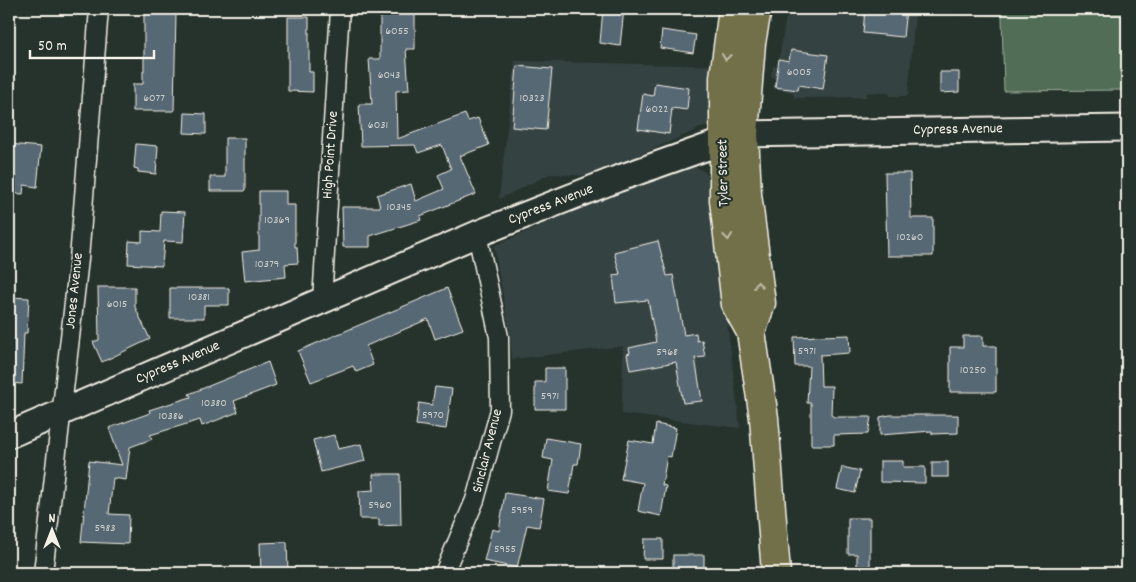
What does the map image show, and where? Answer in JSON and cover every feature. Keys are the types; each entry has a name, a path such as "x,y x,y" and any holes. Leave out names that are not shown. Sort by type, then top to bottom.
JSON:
{"main road":[{"name":"Tyler Street","path":"733,9 724,77 734,138"},
{"name":"Tyler Street","path":"757,9 724,200 736,305 751,332 764,418 776,573"}],"street":[{"name":"Jones Avenue","path":"43,573 79,259 100,9"},
{"name":"High Point Drive","path":"322,301 340,9"},
{"name":"Cypress Avenue","path":"9,435 477,234 617,179 734,138 1127,128"},
{"name":"Sinclair Avenue","path":"444,573 475,500 500,410 499,337 477,234"}],"shaded area":[{"path":"787,9 1004,9 1004,17 915,13 908,96 890,96 889,93 878,92 866,93 866,97 794,98 793,92 775,89 776,78 771,77 773,66 778,67"},
{"path":"515,61 720,66 714,122 593,176 550,174 499,199"},
{"path":"679,165 693,166 705,172 710,182 740,428 622,414 623,346 512,359 510,334 494,246"}],"green space":[{"path":"1004,9 1127,9 1127,90 1004,91 1002,17"}],"building":[{"path":"603,9 624,9 620,46 600,43"},
{"path":"865,9 906,9 903,37 863,33"},
{"path":"144,13 176,13 174,111 133,111 133,84 143,84"},
{"path":"380,13 415,13 415,49 406,49 409,90 396,91 397,139 465,114 468,121 478,118 489,145 460,156 476,194 420,216 421,220 370,236 370,247 343,247 342,207 380,207 377,195 411,184 416,201 444,189 438,175 451,169 442,145 418,153 415,145 361,146 359,104 372,104 369,59 380,59"},
{"path":"288,17 309,17 309,72 313,72 313,92 288,91"},
{"path":"662,30 696,35 693,53 660,48"},
{"path":"791,50 828,55 823,89 799,85 798,90 775,87 779,59 789,61"},
{"path":"517,66 552,69 546,130 512,127"},
{"path":"940,72 959,72 959,92 940,93"},
{"path":"655,83 689,88 687,110 672,108 669,134 638,129 643,94 653,96"},
{"path":"185,113 206,114 206,134 184,133"},
{"path":"225,138 245,138 245,191 210,191 210,177 225,177"},
{"path":"9,144 41,147 37,187 24,185 23,194 9,193"},
{"path":"136,144 158,146 156,174 138,172 138,169 134,168"},
{"path":"885,173 910,173 911,218 933,218 933,256 887,256"},
{"path":"259,191 286,191 286,205 295,205 295,247 297,247 298,263 285,264 286,277 245,281 242,252 259,250"},
{"path":"161,211 185,212 183,242 164,241 162,266 128,264 129,241 142,242 142,231 160,232"},
{"path":"658,241 667,276 673,275 684,335 696,333 697,341 702,340 705,357 695,358 702,401 683,403 676,362 630,370 627,354 630,353 629,348 656,342 648,300 616,303 613,275 620,274 614,252"},
{"path":"98,287 135,287 135,307 150,339 102,362 93,342 99,340"},
{"path":"170,288 229,288 229,305 204,305 204,318 170,318"},
{"path":"447,288 463,329 435,339 428,319 366,346 373,365 356,372 353,366 311,382 298,351"},
{"path":"9,297 29,298 27,333 24,333 22,384 9,383"},
{"path":"849,335 850,353 820,355 821,386 832,386 831,415 834,417 871,417 868,434 834,435 834,445 811,445 811,403 807,403 809,366 795,366 794,337"},
{"path":"963,336 983,336 983,346 996,346 996,392 950,392 950,347 963,347"},
{"path":"268,362 276,385 234,401 238,412 202,426 200,420 150,435 152,439 130,447 126,480 113,478 109,514 129,515 128,544 81,542 89,461 122,465 109,428 150,413 149,410 191,397 189,394"},
{"path":"545,368 565,368 565,409 535,409 535,382 545,382"},
{"path":"435,387 452,389 446,429 416,425 419,403 432,405"},
{"path":"890,415 958,415 958,433 932,434 932,431 880,435 880,417"},
{"path":"656,424 676,428 671,457 667,456 662,485 666,486 661,516 638,511 643,483 621,479 629,440 653,444"},
{"path":"334,435 338,449 361,444 365,461 321,472 313,440"},
{"path":"546,438 581,444 578,464 574,464 569,494 548,491 553,460 543,458"},
{"path":"880,461 903,461 903,467 925,467 925,483 880,482"},
{"path":"932,462 948,462 948,477 932,477"},
{"path":"842,467 860,471 855,493 837,489"},
{"path":"373,474 400,474 401,525 379,526 379,519 360,519 359,491 374,490"},
{"path":"505,493 544,499 539,527 527,525 517,568 484,561 492,529 499,531"},
{"path":"848,518 870,518 870,573 857,573 857,554 848,554"},
{"path":"644,539 663,539 663,559 643,559"},
{"path":"287,542 288,573 261,573 260,543"},
{"path":"673,555 704,555 704,573 673,573"}]}
